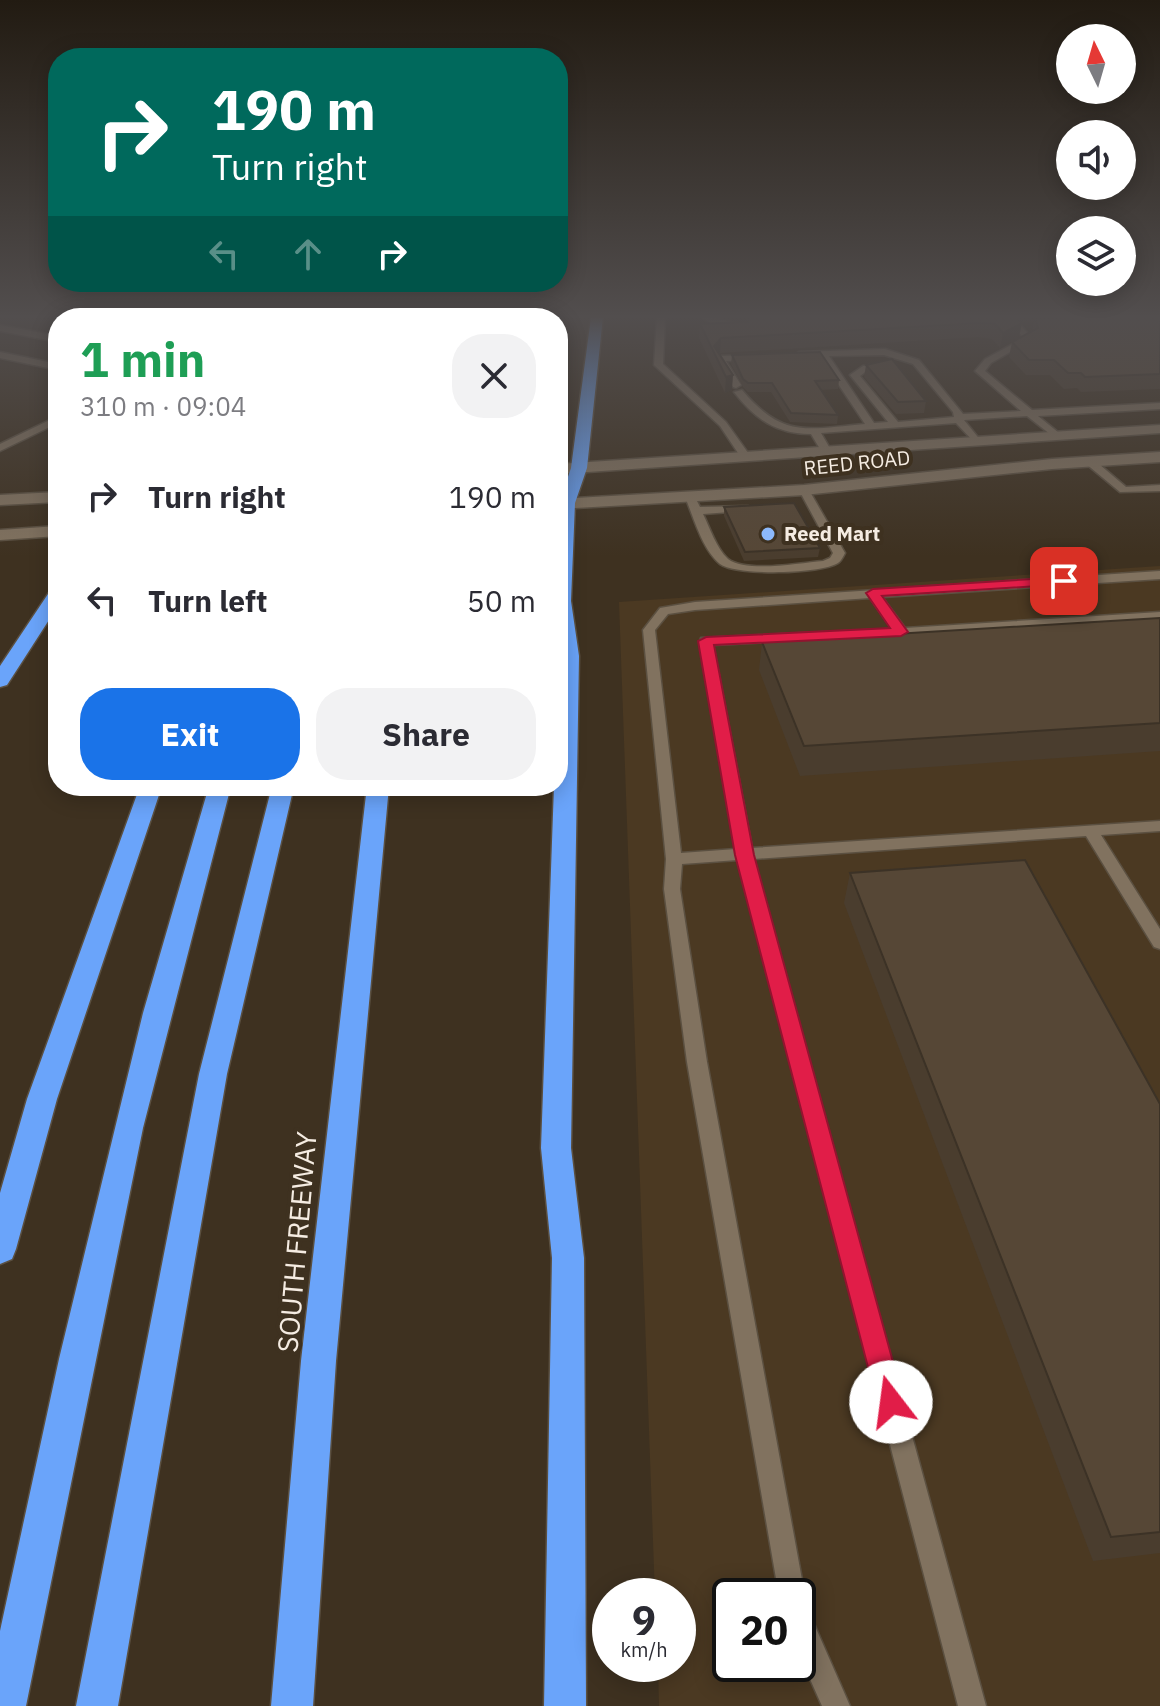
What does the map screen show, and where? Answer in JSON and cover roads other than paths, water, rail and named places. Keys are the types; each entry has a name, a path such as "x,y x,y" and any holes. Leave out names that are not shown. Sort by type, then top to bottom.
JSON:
{"highway":[{"path":"568,491 579,468 588,397"},
{"path":"0,681 48,607"},
{"path":"568,648 568,694"},
{"path":"0,1249 42,1099 148,796"},
{"path":"5,1706 57,1453 170,951 217,796"},
{"path":"97,1706 213,1074 281,796"},
{"name":"SOUTH FREEWAY","path":"292,1706 299,1588 338,1155 377,796"},
{"path":"565,796 556,1148 568,1258 565,1706"}],"street":[{"name":"REED ROAD","path":"568,469 1160,429"},
{"path":"1055,435 1089,461"},
{"name":"REED ROAD","path":"568,503 694,504 808,497 1089,461 1160,457"},
{"path":"0,500 48,498"},
{"path":"0,535 48,532"}],"lane":[{"path":"693,397 723,424 746,457"},
{"path":"744,397 757,415 789,432 893,422 1160,406"},
{"path":"851,397 871,426"},
{"path":"872,397 893,422"},
{"path":"942,397 976,441"},
{"path":"1010,397 1055,435"},
{"path":"0,448 48,424"},
{"path":"814,431 827,452"},
{"path":"1089,461 1124,490 1160,488"},
{"path":"754,507 694,504 722,562 735,568 825,564 835,560 839,553 808,497 783,505"},
{"path":"789,1578 697,1062 672,889 674,859 649,630 664,611 695,606 1160,575"},
{"path":"873,593 901,632"},
{"path":"972,1706 745,855 706,641 1160,616"},
{"path":"674,859 1160,826"},
{"path":"1090,830 1160,943"},
{"path":"816,1661 836,1706"}],"place":[{"name":"Reed Mart","path":"768,534"}]}
